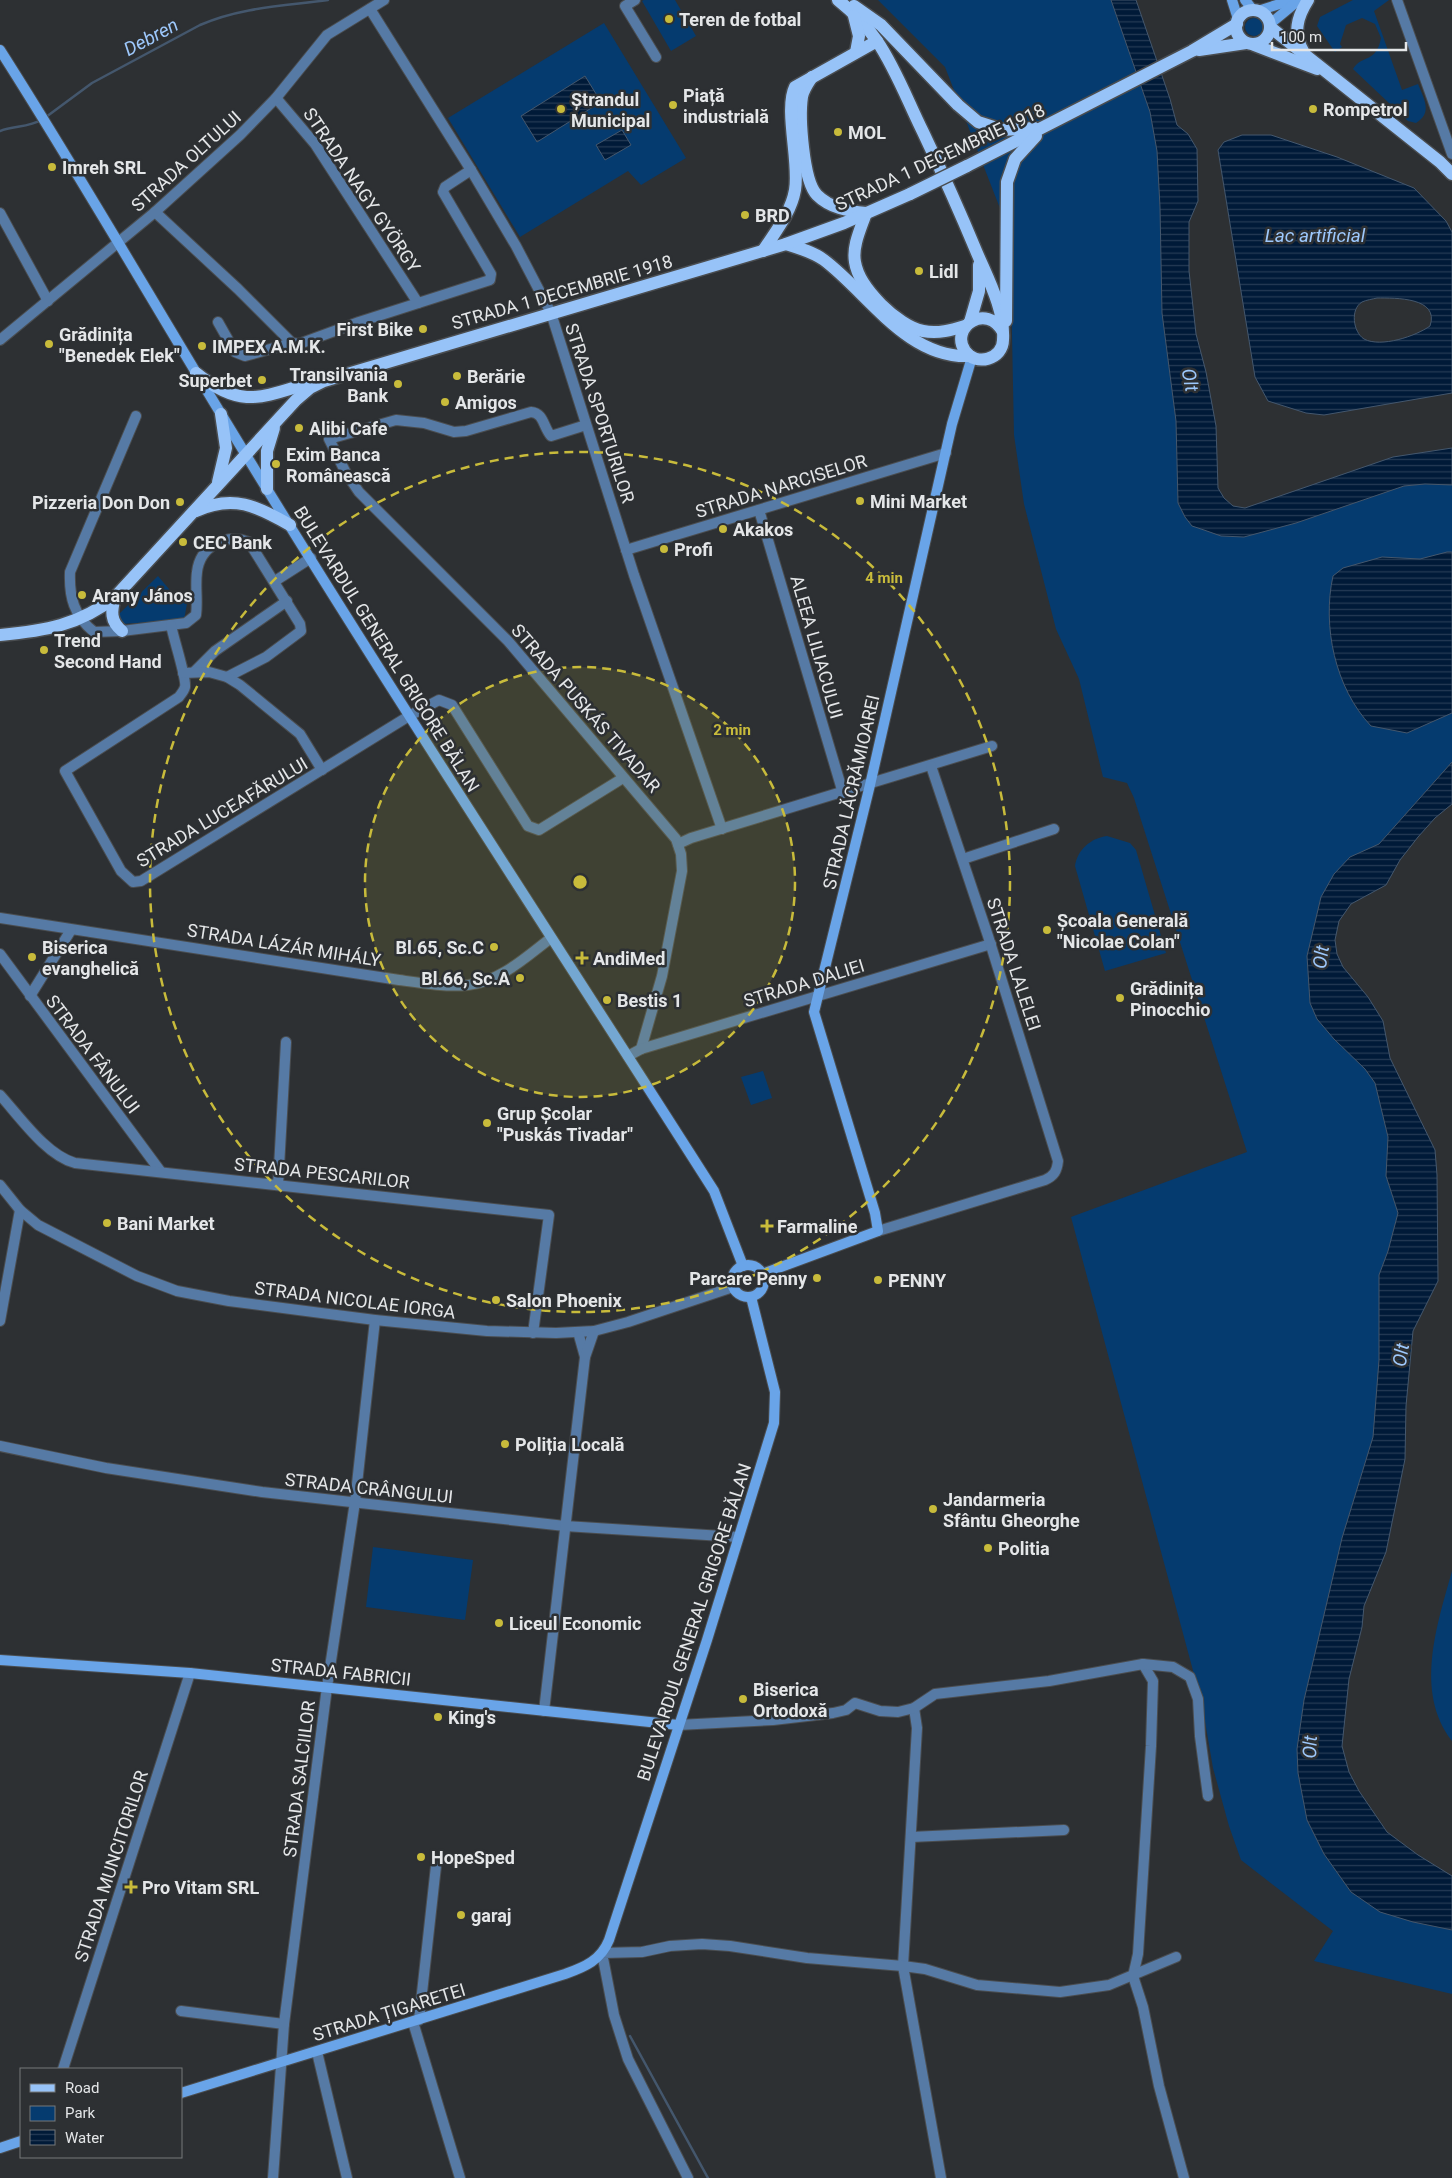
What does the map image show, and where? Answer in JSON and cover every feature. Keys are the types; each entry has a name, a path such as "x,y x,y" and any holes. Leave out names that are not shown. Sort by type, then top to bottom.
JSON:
{"main road":[{"path":"840,0 852,11 877,41 893,69 950,188 976,250 996,299 1003,335"},
{"path":"840,0 861,10 881,25 958,105 978,122 1003,130 1046,126"},
{"path":"1232,0 1238,21 1238,35 1250,44 1324,72"},
{"path":"1245,0 1256,11 1266,16 1270,26 1324,72 1440,162 1452,174"},
{"path":"1238,21 1245,13 1292,0"},
{"path":"1250,44 1267,37 1270,26 1299,0"},
{"path":"1306,55 1296,34 1297,21 1308,0"},
{"path":"852,11 859,36 856,52"},
{"name":"STRADA 1 DECEMBRIE 1918","path":"0,635 42,631 81,619 115,597 277,421 310,388 333,377 786,244 866,213 967,166 1167,64 1192,51 1238,21"},
{"path":"763,251 787,212 795,191 796,172 791,100 795,87 877,41"},
{"name":"STRADA 1 DECEMBRIE 1918","path":"1192,51 1250,44"},
{"name":"BULEVARDUL GENERAL GRIGORE BĂLAN","path":"0,50 52,132 246,455 409,716 714,1191 742,1266"},
{"path":"812,76 804,90 802,106 805,164 810,185 815,193 832,205 866,213 857,238 854,256 857,271 871,292 902,321 919,330 941,332 968,324 976,319 989,318 995,321 1003,335"},
{"path":"786,244 822,259 905,334 942,352 978,360 991,358 1000,350 1006,309 1006,182 1014,159 1046,126"},
{"path":"971,357 962,345 961,339 979,291 979,265 976,250"},
{"name":"STRADA LĂCRĂMIOAREI","path":"878,1231 875,1212 814,1012 870,785 960,392 971,357"},
{"path":"196,373 232,396 249,398 272,394 333,377"},
{"path":"214,490 225,457 226,443 221,414"},
{"path":"267,489 267,451 277,421"},
{"path":"193,512 215,504 238,502 258,508 290,525"},
{"path":"115,597 112,615 116,626 122,631"},
{"path":"762,1274 878,1231"},
{"path":"742,1266 751,1266 762,1274 762,1288 751,1296 740,1295 733,1287 734,1272 742,1266"},
{"name":"BULEVARDUL GENERAL GRIGORE BĂLAN","path":"602,1954 609,1940 678,1726 776,1413 773,1380 751,1296"},
{"name":"STRADA FABRICII","path":"0,1660 190,1673 678,1726"},
{"name":"STRADA ȚIGARETEI","path":"182,2093 565,1974 584,1967 602,1954"},
{"path":"0,2148 20,2141"}],"street":[{"name":"STRADA OLTULUI","path":"0,340 155,212 246,129 276,98 327,35 384,0"},
{"path":"635,0 625,6 656,56"},
{"path":"1397,0 1452,154"},
{"name":"STRADA SPORTURILOR","path":"370,9 471,170 516,246 551,313 626,550 722,829"},
{"name":"STRADA NAGY GYÖRGY","path":"276,98 315,144 418,303"},
{"path":"155,212 238,289 290,341 299,344 492,278 443,192 444,187 471,170"},
{"path":"0,213 48,301"},
{"path":"218,322 235,352 246,356 290,341"},
{"name":"STRADA PUSKÁS TIVADAR","path":"586,425 551,436 541,416 536,412 531,412 466,431 454,432 424,423 396,420 329,439 346,473 359,492 508,640 623,778 664,822 678,844 682,864 675,910 662,976 641,1049"},
{"path":"136,416 70,572 70,598 81,619 94,632 122,631 186,623 196,615 197,570 206,551 218,541 240,538 249,542 287,601 300,624 301,631 266,657 227,678"},
{"name":"STRADA NARCISELOR","path":"626,550 946,453"},
{"name":"ALEEA LILIACULUI","path":"759,510 843,793"},
{"path":"275,581 311,558"},
{"path":"195,671 215,650 287,601"},
{"name":"STRADA LUCEAFĂRULUI","path":"171,625 185,686 179,697 66,768 66,773 108,847 127,878 133,882 141,881 409,716 439,700 452,706 528,826 539,830 623,778"},
{"name":"STRADA LUCEAFĂRULUI","path":"183,673 195,671 209,672 240,685 300,734 322,770"},
{"path":"678,844 992,746"},
{"name":"STRADA LALELEI","path":"878,1231 1045,1180 1056,1173 1058,1161 991,944 931,766"},
{"path":"963,859 1054,829"},
{"name":"STRADA LÁZÁR MIHÁLY","path":"0,918 399,980 455,985 468,985 492,978 524,959 551,938"},
{"path":"30,996 71,930"},
{"name":"STRADA DALIEI","path":"628,1056 641,1049 991,944"},
{"name":"STRADA FÂNULUI","path":"0,954 161,1172"},
{"path":"278,1185 286,1042"},
{"name":"STRADA PESCARILOR","path":"0,1095 48,1148 67,1161 549,1215 532,1333"},
{"name":"STRADA NICOLAE IORGA","path":"0,1185 20,1210 38,1225 137,1276 177,1291 229,1301 375,1320 532,1333 578,1332 594,1330 654,1315 733,1287"},
{"path":"0,1319 20,1210"},
{"name":"STRADA SALCIILOR","path":"273,2178 279,2064 327,1687 355,1502 375,1320"},
{"path":"544,1711 585,1357 594,1330"},
{"path":"578,1332 585,1357"},
{"name":"STRADA CRÂNGULUI","path":"0,1446 106,1468 205,1485 565,1526 738,1537"},
{"path":"678,1726 773,1720 833,1713 846,1710 855,1703 880,1711 898,1712 914,1708 935,1694 1049,1681 1143,1664 1173,1667 1190,1677 1198,1699 1200,1736 1208,1796"},
{"path":"1143,1664 1153,1681 1151,1746 1138,1954 1133,1976 1143,2007 1159,2086 1184,2178"},
{"name":"STRADA MUNCITORILOR","path":"63,2068 190,1673"},
{"path":"914,1708 917,1728 904,1966 941,2178"},
{"path":"911,1837 1064,1830"},
{"path":"436,1866 416,2021 460,2178"},
{"path":"688,2178 628,2059 614,2015 602,1954 642,1952 670,1946 702,1944 730,1946 807,1958 925,1969 977,1985 1040,1991 1090,1989 1133,1976 1176,1957"},
{"path":"181,2011 284,2024"},
{"path":"317,2052 347,2178"}],"green space":[{"name":"Teren de fotbal","path":"675,0 696,36 671,51 642,1"},
{"path":"878,0 1111,0 1150,112 1157,151 1162,313 1176,421 1178,503 1185,517 1270,529 1296,523 1404,486 1425,484 1452,485 1452,762 1379,844 1367,851 1321,897 1307,956 1310,1003 1317,1019 1365,1069 1375,1083 1388,1137 1386,1176 1398,1213 1388,1251 1379,1275 1379,1360 1373,1437 1342,1538 1304,1700 1297,1749 1298,1773 1307,1820 1324,1854 1351,1892 1413,1922 1452,1930 1452,1994 1314,1961 1333,1931 1241,1860 1229,1826 1213,1768 1202,1704 1071,1217 1247,1152 1134,798 1127,783 1103,777 1079,679 1056,629 1024,504 1014,435 1010,234 945,67"},
{"path":"1353,0 1389,0 1374,11 1402,90 1418,84 1423,95 1426,110 1421,119 1416,123 1408,121 1353,69 1360,61 1376,52 1379,46 1381,38 1375,24 1362,18 1346,25 1340,44 1342,47 1335,52 1317,26 1320,17"},
{"path":"1254,18 1260,21 1263,27 1260,33 1254,36 1248,33 1245,27 1248,21"},
{"path":"604,23 686,158 641,185 628,171 520,237 448,118"},
{"path":"158,576 174,595 180,591 189,593 184,620 121,624 119,614"},
{"path":"1107,836 1130,843 1136,850 1166,953 1105,971 1075,866 1082,850 1090,842"},
{"path":"763,1071 772,1098 751,1105 741,1077"},
{"path":"373,1547 473,1560 465,1620 366,1607"},
{"path":"1452,1571 1452,1741 1440,1722 1431,1680 1435,1636"}],"water":[{"name":"Olt","path":"1111,0 1136,0 1177,125 1188,134 1197,149 1198,201 1189,222 1189,271 1196,334 1206,372 1216,426 1218,488 1224,498 1233,506 1245,508 1393,457 1452,448 1452,485 1425,484 1404,486 1296,523 1244,537 1221,536 1192,526 1185,517 1178,503 1176,421 1162,313 1157,151 1150,112"},
{"name":"Ștrandul Municipal","path":"585,76 601,102 537,142 521,116"},
{"path":"622,130 631,145 605,160 596,145"},
{"name":"Lac artificial","path":"1242,135 1271,135 1337,157 1414,188 1446,221 1452,232 1452,393 1324,415 1306,413 1268,401 1255,377 1218,150 1224,142","holes":["1377,298 1404,299 1422,304 1428,309 1431,316 1430,326 1416,334 1398,340 1380,342 1364,339 1357,331 1354,315 1358,305 1362,302"]},
{"path":"1452,552 1452,713 1407,733 1371,726 1348,694 1334,656 1329,615 1333,576 1343,568 1382,557 1420,559"},
{"name":"Olt","path":"1452,762 1452,804 1435,818 1418,837 1400,860 1386,885 1351,904 1339,921 1335,940 1337,954 1343,967 1368,997 1383,1021 1390,1058 1435,1150 1438,1281 1413,1331 1406,1406 1405,1459 1386,1552 1364,1606 1362,1627 1349,1679 1342,1746 1349,1772 1359,1791 1387,1832 1418,1855 1452,1876 1452,1930 1413,1922 1380,1912 1351,1892 1324,1854 1307,1820 1298,1773 1297,1749 1304,1700 1342,1538 1373,1437 1379,1360 1379,1275 1388,1251 1398,1213 1386,1176 1388,1137 1375,1083 1365,1069 1334,1039 1317,1019 1310,1003 1307,956 1321,897 1334,874 1350,857 1379,844"}],"waterway":[{"name":"Debren","path":"46,117 92,83 200,25 231,14 328,0"},
{"name":"Debren","path":"0,131 32,124 41,120"},
{"path":"630,2036 708,2178"}],"place":[{"name":"Teren de fotbal","path":"669,19"},
{"name":"Piață industrială","path":"673,105"},
{"name":"Ștrandul Municipal","path":"561,109"},
{"name":"Rompetrol","path":"1313,109"},
{"name":"MOL","path":"838,132"},
{"name":"Imreh SRL","path":"52,167"},
{"name":"BRD","path":"745,215"},
{"name":"Lidl","path":"919,271"},
{"name":"First Bike","path":"423,329"},
{"name":"Grădinița \"Benedek Elek\"","path":"49,344"},
{"name":"IMPEX A.M.K.","path":"202,346"},
{"name":"Berărie","path":"457,376"},
{"name":"Superbet","path":"262,380"},
{"name":"Transilvania Bank","path":"398,384"},
{"name":"Amigos","path":"445,402"},
{"name":"Alibi Cafe","path":"299,428"},
{"name":"Exim Banca Românească","path":"276,464"},
{"name":"Mini Market","path":"860,501"},
{"name":"Pizzeria Don Don","path":"180,502"},
{"name":"Akakos","path":"723,529"},
{"name":"CEC Bank","path":"183,542"},
{"name":"Profi","path":"664,549"},
{"name":"Arany János","path":"82,595"},
{"name":"Trend Second Hand","path":"44,650"},
{"name":"Școala Generală \"Nicolae Colan\"","path":"1047,930"},
{"name":"Bl.65, Sc.C","path":"494,947"},
{"name":"Biserica evanghelică","path":"32,957"},
{"name":"AndiMed","path":"582,958"},
{"name":"Bl.66, Sc.A","path":"520,978"},
{"name":"Grădinița Pinocchio","path":"1120,998"},
{"name":"Bestis 1","path":"607,1000"},
{"name":"Grup Școlar \"Puskás Tivadar\"","path":"487,1123"},
{"name":"Bani Market","path":"107,1223"},
{"name":"Farmaline","path":"767,1226"},
{"name":"Parcare Penny","path":"817,1278"},
{"name":"PENNY","path":"878,1280"},
{"name":"Salon Phoenix","path":"496,1300"},
{"name":"Poliția Locală","path":"505,1444"},
{"name":"Jandarmeria Sfântu Gheorghe","path":"933,1509"},
{"name":"Politia","path":"988,1548"},
{"name":"Liceul Economic","path":"499,1623"},
{"name":"Biserica Ortodoxă","path":"743,1699"},
{"name":"King's","path":"438,1717"},
{"name":"HopeSped","path":"421,1857"},
{"name":"Pro Vitam SRL","path":"131,1887"},
{"name":"garaj","path":"461,1915"}]}
